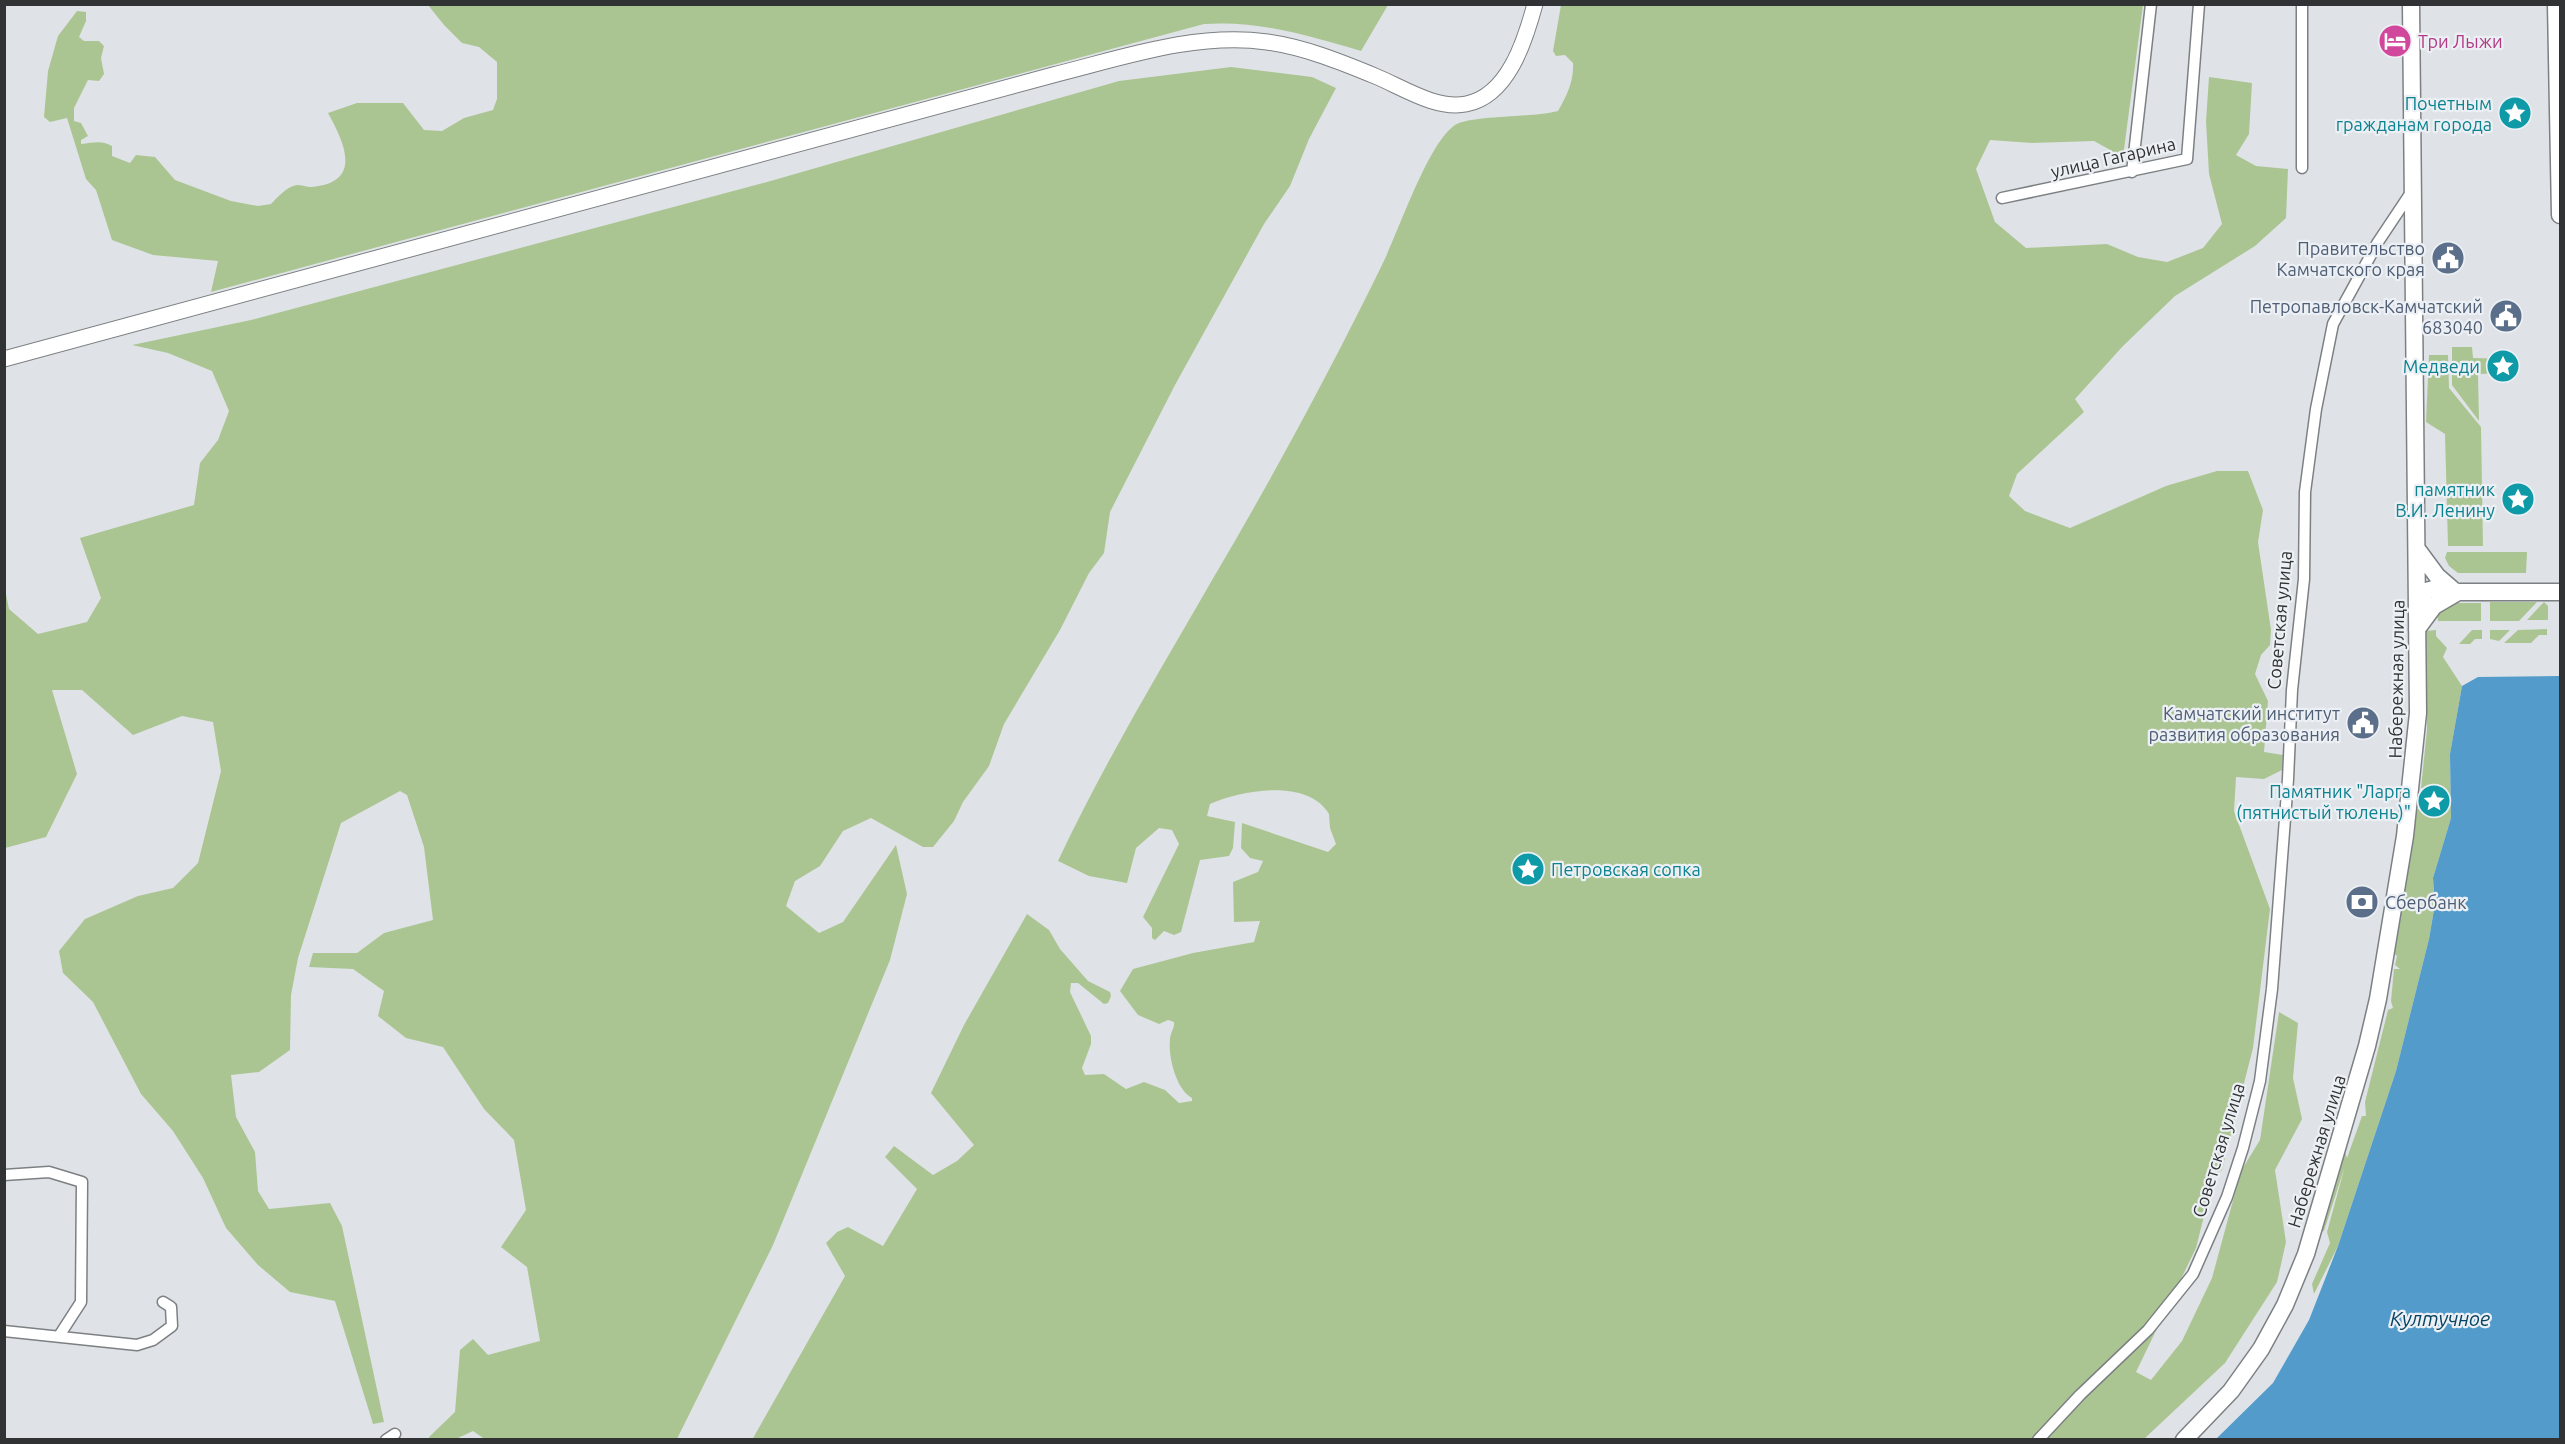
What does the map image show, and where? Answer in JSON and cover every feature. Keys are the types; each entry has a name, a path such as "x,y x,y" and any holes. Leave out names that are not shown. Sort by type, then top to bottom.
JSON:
{"main road":[{"path":"2411,4 2413,191"},
{"path":"2556,4 2560,214"},
{"name":"Набережная улица","path":"2184,1440 2231,1391 2275,1325 2312,1236 2344,1130 2378,999 2405,836 2416,742 2417,549 2413,191"},
{"path":"2417,549 2437,576 2458,592"},
{"path":"2417,609 2426,591 2431,588 2441,587 2458,592 2560,592"},
{"path":"2417,629 2434,606 2458,592"}],"street":[{"path":"4,359 1053,75 1210,40 1253,40 1281,44 1347,65 1436,101 1467,104 1484,96 1504,78 1522,45 1535,4"},
{"path":"2133,172 2151,4"},
{"name":"улица Гагарина","path":"2002,198 2187,159 2199,4"},
{"path":"2302,4 2302,168"},
{"name":"Советская улица","path":"2038,1440 2080,1395 2148,1330 2193,1274 2223,1206 2243,1148 2260,1081 2272,989 2288,789 2292,690 2304,579 2305,492 2316,409 2333,324 2378,242 2413,191"},
{"path":"4,1175 49,1172 82,1182 81,1302 58,1336"},
{"path":"4,1331 133,1344 153,1340 172,1326 171,1307 164,1302"}],"green space":[{"path":"428,5 1388,5 1361,51 1264,27 1224,23 1204,24 211,292 218,261 153,255 112,240 96,190 86,179 67,118 50,122 44,117 48,71 58,36 77,11 86,12 86,21 79,37 84,41 99,41 104,46 101,58 104,74 99,81 88,80 74,108 74,121 81,123 88,136 81,140 81,144 97,142 108,144 112,146 112,156 130,163 136,155 155,157 175,180 231,201 258,206 271,204 289,188 297,185 311,187 328,184 338,178 344,169 344,148 328,113 357,103 403,103 424,130 442,131 464,118 493,110 497,99 497,62 479,47 462,43"},
{"path":"1561,5 2143,5 2123,157 2094,141 2032,143 1990,140 1976,169 1995,222 2026,248 2107,244 2138,257 2167,262 2203,248 2222,224 2209,174 2206,121 2209,77 2252,83 2249,134 2236,155 2256,166 2288,169 2286,218 2255,246 2175,296 2123,346 2075,399 2084,412 2017,474 2009,496 2025,511 2070,528 2166,486 2217,471 2248,471 2263,510 2258,542 2271,630 2270,645 2261,655 2255,674 2268,701 2264,752 2283,755 2282,770 2264,779 2236,777 2234,811 2270,909 2253,1048 2222,1170 2208,1179 2204,1216 2196,1248 2136,1372 2151,1380 2182,1341 2212,1278 2241,1171 2260,1140 2279,1012 2298,1023 2293,1078 2302,1119 2275,1170 2286,1242 2277,1282 2225,1363 2144,1439 752,1440 845,1276 826,1243 837,1232 848,1227 883,1246 917,1189 885,1157 894,1146 933,1175 957,1161 974,1145 931,1093 964,1025 1027,914 1049,930 1060,949 1088,981 1110,992 1108,1003 1104,1004 1078,983 1071,983 1070,992 1091,1036 1091,1044 1082,1068 1085,1075 1104,1074 1126,1089 1144,1082 1165,1090 1179,1103 1192,1101 1177,1080 1170,1055 1170,1040 1174,1022 1168,1020 1159,1024 1138,1015 1120,991 1133,969 1193,953 1254,942 1260,921 1234,922 1233,882 1258,872 1263,861 1250,858 1241,848 1242,823 1328,852 1336,844 1330,828 1329,814 1319,803 1306,795 1290,791 1256,792 1210,804 1207,816 1235,822 1233,848 1229,856 1200,860 1181,932 1174,935 1164,931 1155,940 1152,938 1152,928 1143,917 1179,844 1172,830 1159,828 1136,848 1127,883 1089,876 1058,861 1114,752 1322,384 1381,267 1424,170 1444,135 1455,125 1463,122 1558,111 1569,88 1573,70 1573,63 1565,55 1556,56 1553,51"},
{"path":"1231,67 1312,77 1336,88 1309,139 1290,186 1264,224 1175,385 1110,512 1104,553 1089,573 1060,630 1004,724 989,766 963,802 954,821 933,847 923,847 871,818 843,831 820,866 795,881 786,906 819,933 843,922 896,845 907,894 890,960 773,1245 677,1439 486,1440 473,1431 456,1439 430,1439 429,1437 455,1412 460,1350 473,1339 488,1355 540,1341 527,1267 501,1247 526,1210 514,1140 484,1109 443,1047 406,1038 378,1016 384,991 353,969 309,967 313,953 357,953 384,933 433,920 424,847 407,795 400,791 341,823 298,958 291,995 290,1050 259,1072 231,1075 236,1117 255,1152 258,1191 269,1209 330,1203 342,1226 384,1422 373,1424 335,1301 290,1292 258,1265 226,1228 203,1178 173,1131 141,1094 93,1002 63,973 59,951 85,919 138,896 173,888 198,863 221,771 213,722 182,716 133,735 82,690 52,690 77,774 46,837 5,848 5,589 9,609 38,634 87,622 101,598 80,538 194,505 200,463 218,440 229,411 212,371 168,353 132,345 251,320 767,182 1119,81"},
{"path":"2452,347 2472,347 2473,358 2509,359 2509,373 2478,374 2479,421 2452,385"},
{"path":"2429,355 2448,355 2449,388 2481,427 2483,546 2448,546 2445,434 2426,422"},
{"path":"2447,552 2527,552 2526,573 2458,573 2449,566 2445,558"},
{"path":"2490,602 2537,602 2519,621 2490,621"},
{"path":"2544,602 2548,606 2548,620 2527,620"},
{"path":"2447,603 2481,603 2481,621 2438,621 2437,612"},
{"path":"2547,629 2547,635 2539,635 2531,643 2504,643 2518,630"},
{"path":"2436,630 2436,636 2447,648 2443,657 2462,686 2450,754 2451,818 2433,878 2435,904 2429,939 2396,1071 2338,1246 2314,1294 2312,1284 2330,1243 2327,1232 2345,1166 2324,1231 2320,1232 2345,1152 2347,1158 2362,1116 2366,1116 2365,1102 2388,1010 2393,1008 2391,1001 2394,969 2400,969 2395,965 2397,956 2391,950 2415,809 2433,810 2439,804 2439,795 2432,790 2421,788 2427,730 2426,631"},
{"path":"2472,630 2482,630 2482,639 2475,639 2470,644 2459,644"},
{"path":"2490,630 2510,630 2499,641 2490,639"}],"water":[{"name":"Култучное","path":"2560,676 2560,1439 2216,1439 2273,1383 2309,1320 2338,1246 2396,1071 2429,939 2435,904 2433,878 2451,818 2450,754 2462,686 2478,677"}],"place":[{"name":"Три Лыжи","path":"2395,41"},
{"name":"Почетным гражданам города","path":"2515,113"},
{"name":"Правительство Камчатского края","path":"2448,258"},
{"name":"Петропавловск-Камчатский 683040","path":"2506,316"},
{"name":"Медведи","path":"2503,366"},
{"name":"памятник В.И. Ленину","path":"2518,499"},
{"name":"Камчатский институт развития образования","path":"2363,723"},
{"name":"Памятник \"Ларга (пятнистый тюлень)\"","path":"2434,801"},
{"name":"Петровская сопка","path":"1528,869"},
{"name":"Сбербанк","path":"2362,902"}]}
